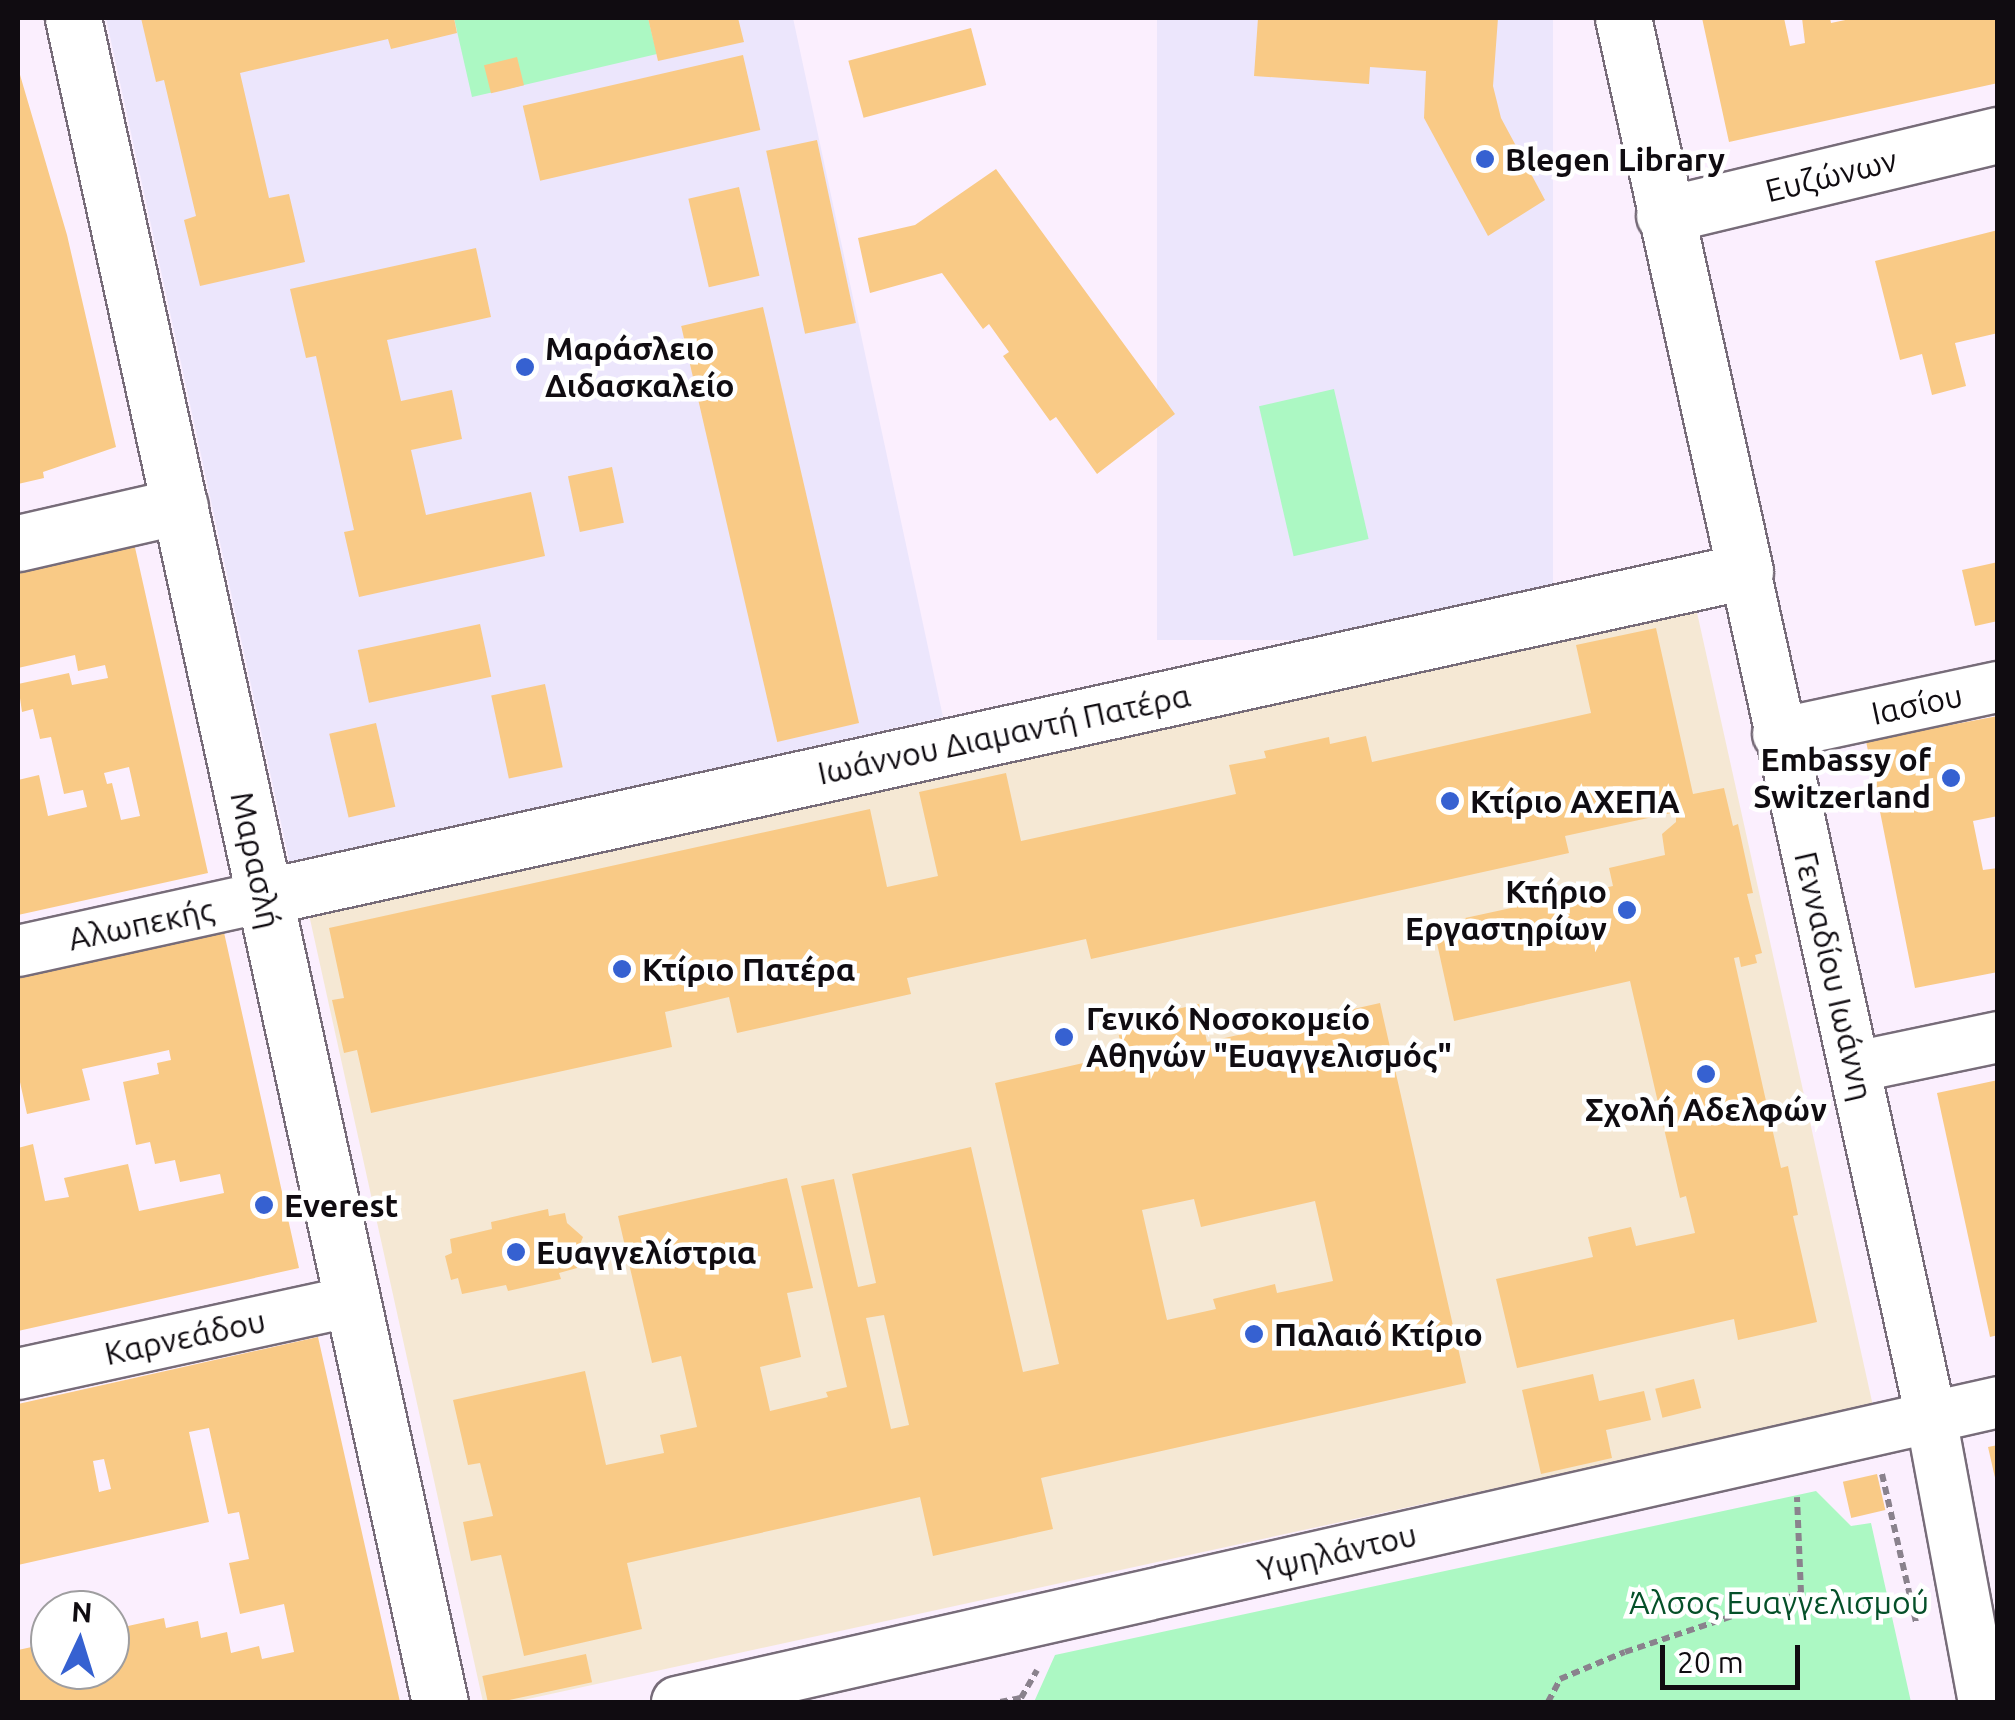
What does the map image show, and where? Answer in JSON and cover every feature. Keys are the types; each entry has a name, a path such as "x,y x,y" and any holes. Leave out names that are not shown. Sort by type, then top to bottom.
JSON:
{"street":[{"name":"Μαρασλή","path":"73,18 440,1702"},
{"name":"Γενναδίου Ιωάννη","path":"1623,18 1930,1417 1984,1702"},
{"name":"Ευζώνων","path":"1664,215 1998,136"},
{"path":"18,544 180,506"},
{"name":"Ιωάννου Διαμαντή Πατέρα","path":"264,897 1744,570"},
{"name":"Ιασίου","path":"1778,734 1998,687"},
{"name":"Αλωπεκής","path":"18,951 264,897"},
{"path":"1855,1068 1998,1037"},
{"name":"Καρνεάδου","path":"18,1374 352,1301"},
{"name":"Υψηλάντου","path":"677,1702 1998,1402"}],"path":[{"path":"1875,1467 1883,1474 1916,1626"},
{"path":"1778,1500 1810,1493"},
{"path":"1548,1702 1560,1679 1624,1652 1801,1594 1797,1496"},
{"path":"1000,1702 1021,1698 1045,1657"}],"shaded area":[{"name":"Μαράσλειο Διδασκαλείο","path":"106,18 793,18 943,717 290,864"},
{"path":"1157,18 1553,18 1553,640 1157,640"},
{"name":"Γενικό Νοσοκομείο Αθηνών \"Ευαγγελισμός\"","path":"1696,608 1873,1406 514,1702 483,1702 308,910"}],"green space":[{"path":"454,18 648,18 657,54 472,97"},
{"path":"1334,389 1369,539 1294,556 1259,406"},
{"name":"Άλσος Ευαγγελισμού","path":"1816,1491 1851,1526 1871,1523 1911,1702 1034,1702 1055,1655"}],"building":[{"path":"141,18 454,18 457,33 391,49 388,39 240,73 269,198 289,194 305,262 200,286 184,220 196,216 164,80 156,82"},
{"path":"648,18 738,18 744,42 658,61"},
{"name":"Blegen Library","path":"1258,18 1498,18 1493,86 1501,118 1545,200 1488,236 1424,118 1426,71 1370,67 1369,84 1254,76"},
{"path":"1702,18 1784,18 1790,46 1805,43 1802,18 1830,18 1831,23 1855,18 1998,18 1998,83 1729,142"},
{"path":"971,28 986,85 864,118 848,61"},
{"path":"743,55 760,130 540,181 523,106"},
{"path":"517,57 524,85 491,93 484,65"},
{"path":"18,68 67,235 116,447 43,472 44,478 18,484"},
{"path":"817,140 856,323 805,334 766,151"},
{"path":"996,169 1175,414 1097,474 1056,417 1050,421 1003,356 1009,352 989,324 983,329 942,273 870,293 858,238 915,225"},
{"path":"739,187 759,276 709,287 688,199"},
{"path":"1998,230 1998,333 1955,343 1966,386 1932,395 1922,354 1900,360 1875,261"},
{"path":"476,248 491,317 387,340 401,401 452,390 462,439 411,450 426,515 531,492 545,556 359,597 344,532 354,530 316,356 306,358 290,289"},
{"path":"763,307 859,723 777,742 681,326"},
{"path":"612,467 624,523 580,532 568,476"},
{"path":"134,543 208,873 18,915 18,780 39,775 48,816 87,807 83,790 64,794 51,737 40,739 33,709 22,712 18,684 69,673 72,685 108,678 105,665 78,671 75,655 18,668 18,568","holes":["129,767 140,816 121,820 112,783 107,784 104,773"]},
{"path":"1998,562 1998,621 1975,626 1962,570"},
{"path":"480,624 491,677 369,703 358,650"},
{"path":"1656,628 1693,794 1724,788 1733,826 1738,824 1753,893 1747,894 1762,953 1755,955 1757,963 1741,967 1739,957 1734,958 1781,1168 1788,1166 1798,1215 1793,1216 1817,1322 1738,1340 1734,1319 1517,1368 1496,1279 1593,1257 1588,1237 1631,1227 1636,1246 1695,1233 1686,1196 1680,1198 1630,981 1454,1021 1433,925 1613,886 1609,868 1665,855 1662,834 1676,822 1676,812 1565,836 1569,853 1091,959 1086,939 907,978 911,994 737,1033 729,997 665,1012 672,1047 371,1113 357,1050 344,1053 332,1000 344,998 329,928 870,809 887,887 938,876 919,792 1006,773 1021,841 1236,794 1229,765 1266,758 1264,751 1329,737 1330,744 1366,736 1372,762 1591,713 1576,645"},
{"path":"545,684 563,767 509,779 491,695"},
{"path":"1998,716 1998,816 1973,821 1983,870 1998,868 1998,972 1915,988 1866,741"},
{"path":"376,723 395,807 349,818 329,734"},
{"path":"223,928 299,1268 18,1331 18,1148 33,1144 45,1201 69,1197 64,1178 128,1164 139,1211 224,1193 220,1174 180,1182 175,1160 155,1164 150,1142 136,1145 123,1082 159,1074 157,1063 171,1060 169,1050 82,1069 90,1100 27,1114 18,1073 18,972"},
{"name":"Παλαιό Κτίριο","path":"1380,1003 1466,1383 1041,1478 1053,1529 933,1556 920,1497 627,1563 642,1629 524,1656 501,1555 471,1561 463,1522 493,1516 480,1463 468,1465 453,1400 585,1371 606,1465 664,1453 660,1435 697,1427 681,1356 652,1363 618,1216 787,1178 813,1288 787,1293 801,1357 760,1367 770,1411 828,1397 826,1392 847,1387 801,1186 834,1179 858,1287 876,1283 852,1174 971,1147 1023,1372 1059,1364 995,1083 1123,1054 1116,1023 1199,1004 1207,1042","holes":["1194,1199 1201,1227 1315,1201 1333,1281 1277,1293 1275,1284 1213,1299 1216,1309 1167,1320 1142,1210","884,1315 909,1425 891,1429 866,1318"]},
{"path":"1998,1080 1998,1335 1990,1337 1937,1093"},
{"name":"Ευαγγελίστρια","path":"548,1209 549,1216 565,1213 567,1223 583,1237 575,1257 577,1268 559,1273 561,1279 508,1291 506,1285 462,1294 458,1278 451,1280 445,1256 452,1253 450,1239 492,1229 491,1222"},
{"path":"318,1337 400,1702 18,1702 18,1650 30,1647 30,1690 130,1690 130,1626 164,1618 166,1628 198,1621 201,1638 227,1632 231,1653 259,1646 262,1659 294,1652 284,1604 240,1614 229,1563 249,1559 239,1512 228,1514 209,1428 189,1432 209,1522 18,1565 18,1404","holes":["104,1459 111,1489 99,1492 93,1461"]},
{"path":"1593,1374 1599,1401 1644,1391 1651,1420 1606,1430 1612,1458 1541,1474 1522,1390"},
{"path":"1694,1379 1701,1408 1662,1418 1655,1389"},
{"path":"1998,1445 1998,1482 1996,1482 1988,1447"},
{"path":"1877,1474 1885,1510 1851,1518 1843,1482"},
{"path":"586,1654 592,1682 488,1702 482,1676"}],"place":[{"name":"Blegen Library","path":"1485,159"},
{"name":"Μαράσλειο Διδασκαλείο","path":"525,367"},
{"name":"Embassy of Switzerland","path":"1951,778"},
{"name":"Κτίριο ΑΧΕΠΑ","path":"1450,801"},
{"name":"Κτήριο Εργαστηρίων","path":"1627,910"},
{"name":"Κτίριο Πατέρα","path":"622,969"},
{"name":"Γενικό Νοσοκομείο Αθηνών \"Ευαγγελισμός\"","path":"1064,1037"},
{"name":"Σχολή Αδελφών","path":"1706,1074"},
{"name":"Everest","path":"264,1205"},
{"name":"Ευαγγελίστρια","path":"516,1252"},
{"name":"Παλαιό Κτίριο","path":"1254,1334"}]}
